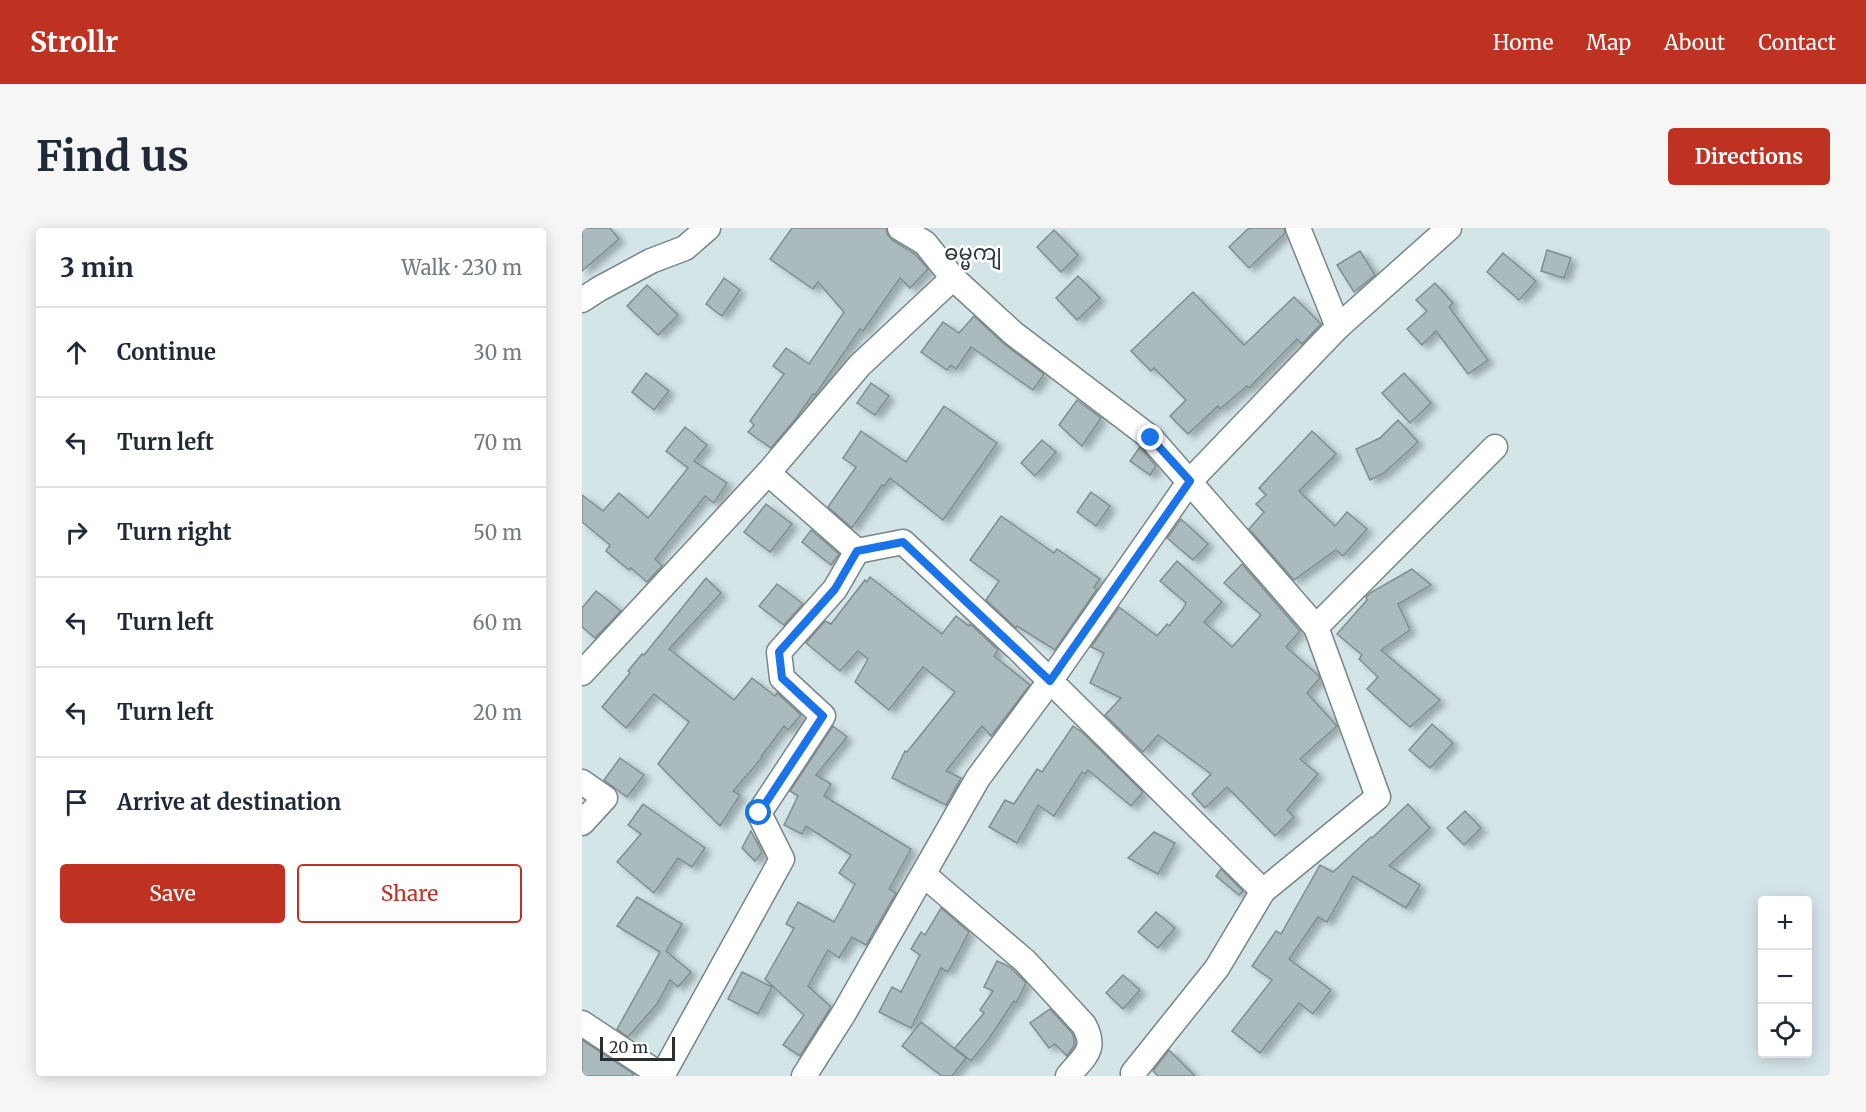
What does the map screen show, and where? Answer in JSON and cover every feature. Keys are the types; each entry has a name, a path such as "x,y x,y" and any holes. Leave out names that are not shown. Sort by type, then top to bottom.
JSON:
{"street":[{"path":"582,300 651,261 685,248 708,228"},
{"path":"900,228 925,243 953,278 1013,333 1151,438 1316,627 1378,797 1263,891 1217,968 1133,1073 1134,1076"},
{"path":"1298,228 1338,327"},
{"path":"804,1076 844,1013 978,778 1050,681 1190,481 1338,327 1449,228"},
{"path":"582,673 768,473 860,365 953,278"},
{"path":"1316,627 1495,447"},
{"path":"768,473 857,551"},
{"path":"582,1023 662,1076 783,859 759,813 823,716 782,678 779,652 835,589 857,551 903,542 1050,681 1263,891"},
{"path":"582,782 605,798 582,824"},
{"path":"924,875 1025,961 1084,1025 1090,1035 1090,1047 1084,1058 1068,1076"}],"building":[{"path":"582,228 610,228 619,239 582,271"},
{"path":"792,228 886,228 892,240 915,254 928,269 910,288 900,278 863,331 860,329 815,395 813,394 771,448 748,432 754,425 750,421 784,374 773,366 786,348 809,364 844,312 818,282 813,289 770,259"},
{"path":"1249,228 1284,228 1285,233 1249,268 1229,247"},
{"path":"1054,230 1078,255 1061,272 1037,247"},
{"path":"1547,250 1571,258 1564,278 1541,271"},
{"path":"1360,251 1375,275 1354,292 1337,265"},
{"path":"1503,253 1536,281 1519,300 1487,272"},
{"path":"1078,276 1100,298 1077,320 1056,298"},
{"path":"724,278 740,290 722,316 706,304"},
{"path":"1435,283 1453,303 1449,307 1488,360 1468,374 1436,331 1422,345 1407,329 1427,311 1416,300"},
{"path":"647,285 678,315 658,335 627,306"},
{"path":"1193,292 1244,345 1294,297 1321,324 1302,344 1297,339 1249,388 1247,386 1220,409 1218,406 1188,434 1170,416 1186,400 1154,368 1151,371 1131,351"},
{"path":"974,316 1004,344 1044,374 1033,390 971,347 956,369 951,365 947,370 921,352 943,322 959,333"},
{"path":"646,373 669,391 654,410 632,392"},
{"path":"1404,373 1431,403 1410,423 1382,393"},
{"path":"871,383 889,396 875,415 857,403"},
{"path":"1077,400 1101,418 1082,446 1059,425"},
{"path":"944,406 997,443 943,520 890,478 884,486 882,485 852,528 828,507 856,467 843,458 861,431 906,462"},
{"path":"1398,420 1418,442 1384,473 1370,480 1356,449 1380,438"},
{"path":"685,427 707,445 694,461 727,483 714,503 705,496 655,559 662,566 647,582 606,551 610,545 582,522 582,495 603,511 619,493 648,518 688,468 666,451"},
{"path":"1312,431 1336,454 1299,491 1335,526 1347,512 1367,529 1343,556 1336,550 1294,580 1249,529 1264,512 1256,504 1266,495 1259,488"},
{"path":"1042,440 1056,452 1035,476 1021,463"},
{"path":"1140,447 1156,466 1150,475 1130,461"},
{"path":"1091,492 1110,506 1096,526 1077,512"},
{"path":"766,504 792,524 770,552 744,532"},
{"path":"1001,516 1054,553 1057,549 1100,579 1094,587 1097,589 1055,650 1017,626 1016,628 986,600 999,581 970,560"},
{"path":"1181,519 1208,544 1193,560 1167,538"},
{"path":"811,530 839,554 831,565 802,542"},
{"path":"1177,561 1222,602 1204,622 1232,647 1261,615 1224,583 1242,564 1300,631 1286,647 1320,678 1307,693 1337,726 1300,759 1318,774 1287,810 1294,817 1275,836 1227,787 1205,808 1192,794 1211,774 1158,735 1143,752 1105,715 1121,698 1090,683 1104,653 1091,647 1119,607 1157,636 1182,610 1186,603 1160,581"},
{"path":"1412,569 1431,585 1398,604 1410,630 1381,650 1440,700 1410,727 1367,689 1378,677 1359,659 1362,655 1337,634 1367,600 1366,597 1370,593"},
{"path":"870,577 942,634 956,616 969,626 970,624 998,650 994,656 1030,685 991,736 982,726 946,771 961,778 946,805 892,778 905,751 907,752 955,692 923,667 889,710 855,682 868,659 858,651 840,671 806,643 825,621 831,624 865,580 867,582"},
{"path":"706,578 721,593 669,649 734,700 752,678 775,696 777,693 801,715 788,730 784,726 762,758 733,791 740,795 720,826 658,764 689,722 654,694 626,728 602,707 630,673 628,671 642,654 644,655"},
{"path":"777,584 803,604 784,625 759,606"},
{"path":"596,591 621,611 595,638 582,627 582,608"},
{"path":"1432,724 1453,743 1430,768 1409,750"},
{"path":"833,726 847,737 816,775 831,784 824,796 911,849 889,889 896,893 866,945 852,937 839,958 828,950 808,986 831,1007 800,1056 783,1045 804,1015 765,979 794,928 786,924 798,902 834,922 855,884 839,873 851,855 806,826 802,834 784,825 798,796 790,791"},
{"path":"1073,726 1082,732 1143,792 1131,806 1088,770 1085,774 1082,772 1054,816 1038,805 1017,843 989,827 1005,800 1014,804 1037,769 1042,772"},
{"path":"620,758 644,775 627,797 604,780"},
{"path":"643,804 705,848 692,867 678,858 654,893 617,862 641,834 628,825"},
{"path":"1408,804 1430,828 1389,866 1420,885 1406,908 1353,876 1327,922 1318,917 1289,959 1331,990 1313,1014 1299,1003 1260,1053 1232,1031 1272,980 1252,966 1276,931 1281,934 1320,865 1333,872"},
{"path":"1465,811 1481,828 1464,845 1447,828"},
{"path":"751,831 762,852 755,861 742,848"},
{"path":"1154,832 1175,843 1158,874 1128,858"},
{"path":"1221,869 1243,891 1239,895 1216,876"},
{"path":"637,897 682,924 666,951 691,972 678,987 670,980 657,1004 628,1037 617,1029 660,952 617,926"},
{"path":"941,908 969,932 948,972 941,968 911,1028 879,1012 892,987 901,992 920,955 911,949 921,932 925,935"},
{"path":"1156,912 1175,928 1158,948 1138,932"},
{"path":"997,961 1010,967 1026,983 1016,1003 1014,1001 971,1061 955,1048 984,1013 980,1010 993,991 984,987"},
{"path":"742,972 772,987 758,1014 728,999"},
{"path":"1123,975 1140,990 1123,1009 1106,993"},
{"path":"1050,1009 1074,1038 1074,1046 1067,1056 1055,1044 1049,1048 1030,1023"},
{"path":"921,1022 966,1058 952,1076 942,1076 902,1046"},
{"path":"582,1040 634,1074 632,1076 582,1076"},
{"path":"1169,1050 1195,1076 1158,1076 1153,1071"}],"district":[{"name":"ဓမ္မကျ","path":"973,252"}],"route":[{"path":"759,813 823,716 782,678 779,652 835,589 857,551 903,542 1050,681 1190,481 1151,438"}]}
